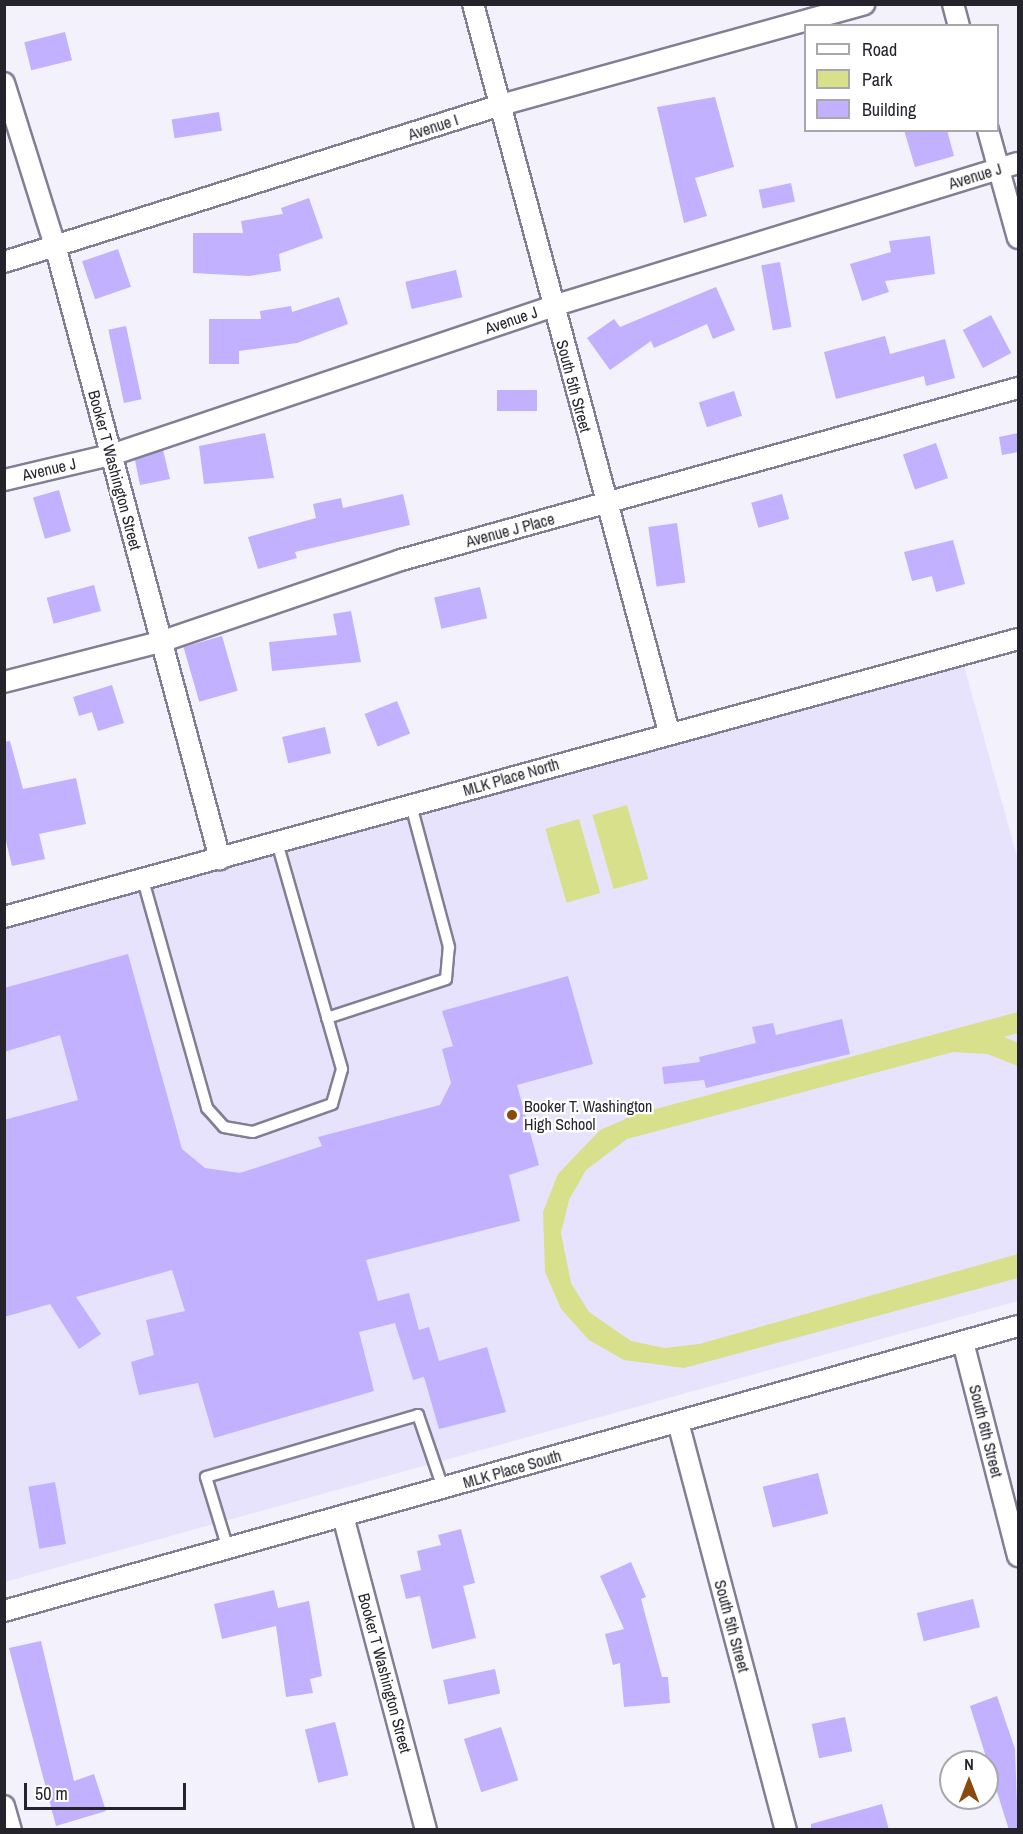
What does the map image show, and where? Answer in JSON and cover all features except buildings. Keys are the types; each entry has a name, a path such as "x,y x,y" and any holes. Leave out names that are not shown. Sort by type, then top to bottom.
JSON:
{"street":[{"name":"South 5th Street","path":"473,4 606,505 669,732"},
{"name":"Avenue I","path":"4,262 56,249 501,105 864,4"},
{"path":"953,4 958,24"},
{"name":"Booker T Washington Street","path":"4,83 56,249 220,859"},
{"path":"989,132 1018,238"},
{"name":"Avenue J","path":"4,480 111,454 553,306 1018,163"},
{"name":"Avenue J Place","path":"4,682 160,642 401,560 606,505 1018,388"},
{"name":"MLK Place North","path":"4,918 669,732 1018,639"},
{"name":"MLK Place South","path":"4,1611 1018,1326"},
{"name":"South 6th Street","path":"963,1342 1018,1556"},
{"name":"South 5th Street","path":"678,1422 786,1830"},
{"name":"Booker T Washington Street","path":"344,1516 426,1830"},
{"path":"4,1806 11,1830"}],"lane":[{"path":"327,1018 446,979 449,947 411,805"},
{"path":"143,879 207,1108 224,1127 253,1132 332,1104 342,1069 278,842"},
{"path":"228,1548 206,1477 418,1415 443,1488"}],"shaded area":[{"name":"Booker T. Washington High School","path":"963,662 1018,860 1018,1301 5,1582 5,929"}],"green space":[{"path":"627,805 648,879 614,889 592,815"},
{"path":"579,819 600,893 567,903 545,829"},
{"path":"1018,1012 1018,1033 1004,1037 1018,1043 1018,1066 987,1054 953,1052 627,1139 586,1170 569,1200 561,1233 571,1283 589,1312 631,1341 665,1348 699,1344 1018,1254 1018,1278 684,1368 624,1360 589,1340 561,1309 545,1272 543,1212 558,1174 600,1130 637,1114"}],"place":[{"name":"Booker T. Washington High School","path":"512,1115"}]}
